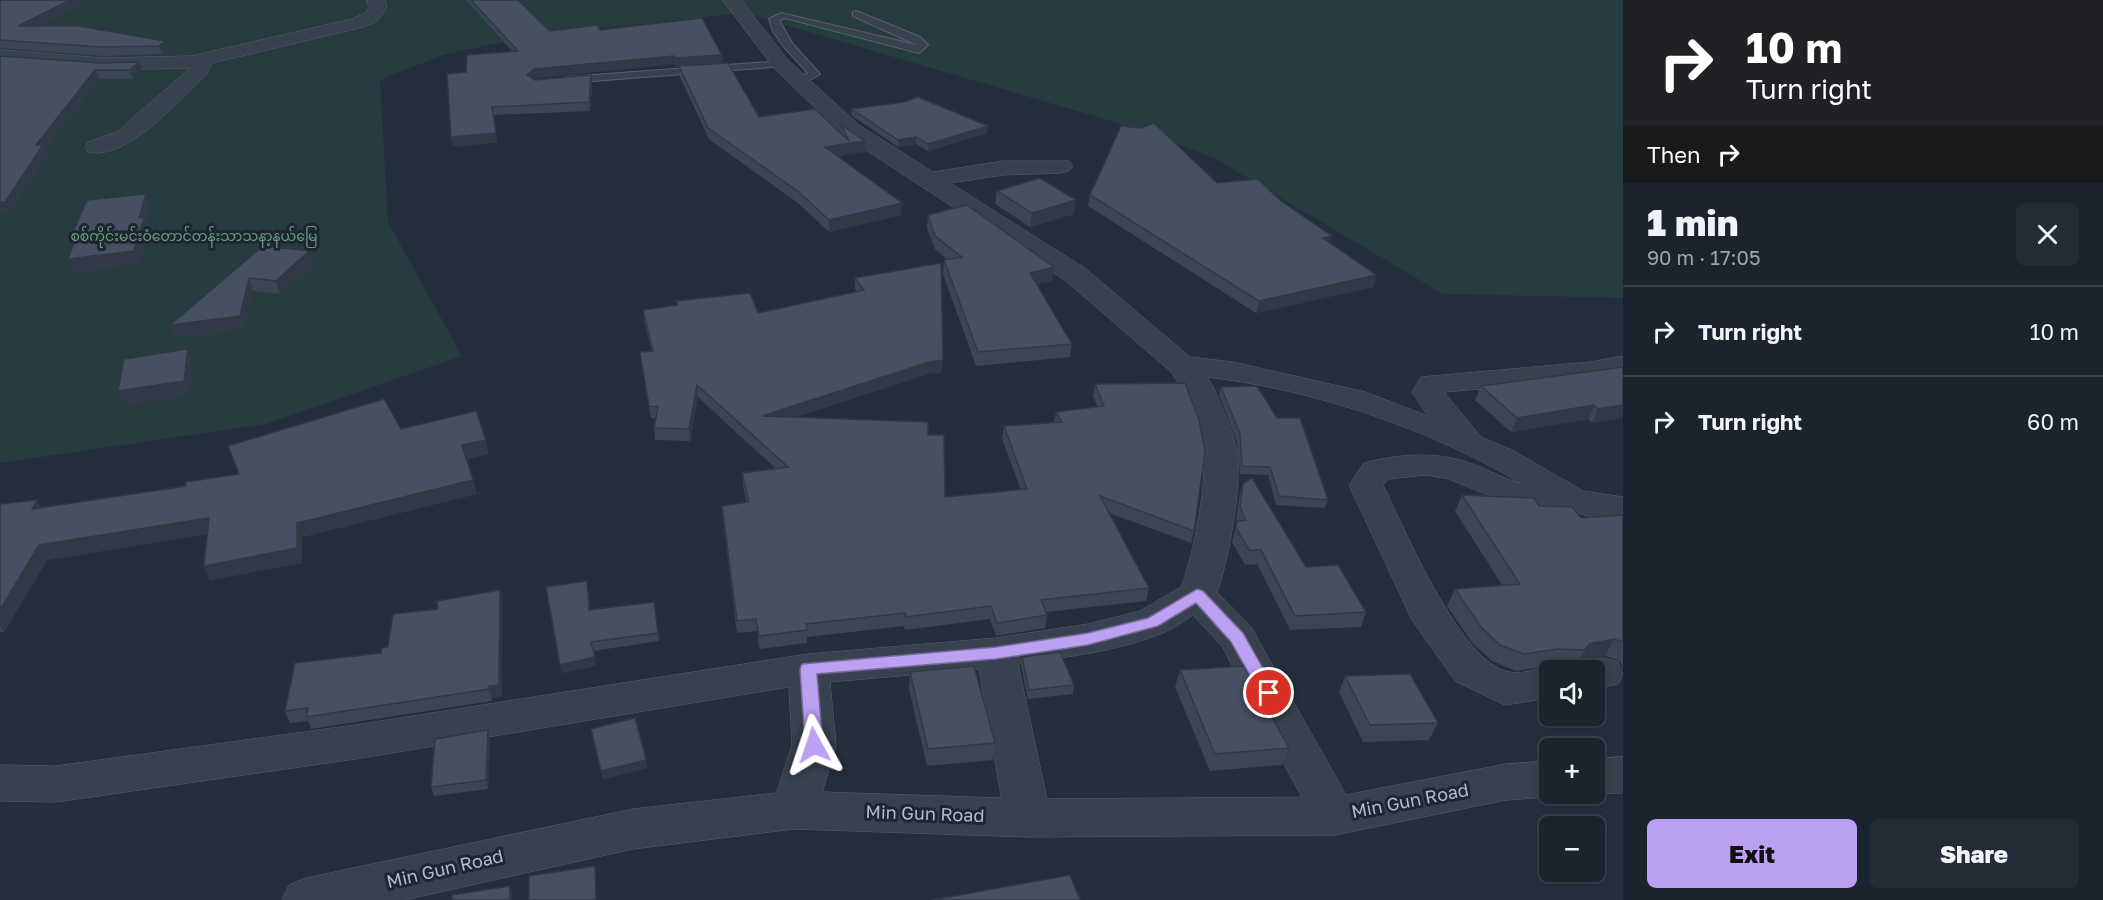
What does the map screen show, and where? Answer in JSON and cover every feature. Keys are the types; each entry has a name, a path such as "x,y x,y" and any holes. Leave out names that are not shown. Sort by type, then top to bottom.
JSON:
{"street":[{"path":"0,56 104,64 163,65 203,60 260,44 357,23 371,17 378,7 375,0"},
{"path":"0,783 56,784 321,747 808,669 996,653 1088,639 1152,622 1197,595 1204,577 1219,494 1220,451 1198,386 1181,365 1076,275 851,130 790,73 732,0"},
{"path":"96,147 125,137 133,131 199,71 203,60"},
{"path":"928,180 1003,168 1061,166"},
{"path":"1181,365 1233,371 1365,401 1502,458 1571,499 1588,505 1623,508"},
{"path":"1470,446 1456,424 1432,401 1428,392 1432,384 1590,371 1623,365"},
{"path":"1539,684 1505,689 1469,670 1431,620 1366,485 1376,471 1399,466 1426,465 1457,470 1515,495 1571,499"},
{"path":"1197,595 1237,637 1335,816"},
{"path":"996,653 1028,818"},
{"path":"794,810 814,745 808,669"},
{"path":"1605,776 1623,775"},
{"name":"Min Gun Road","path":"306,900 633,829 794,810 1028,818 1335,816 1506,782 1539,780"}],"lane":[{"path":"560,81 815,74 778,31 774,19 784,15 905,47 919,50 923,45 915,39 856,14"}],"green space":[{"name":"စစ်ကိုင်းမင်းဝံတောင်တန်းသာသနာ့နယ်မြေ","path":"0,0 1623,0 1623,298 1443,294 1214,158 1139,129 744,13 529,36 443,55 380,80 388,222 462,356 266,424 0,463"}],"building":[{"path":"0,0 70,0 18,26 79,26 165,41 159,46 101,47 0,40"},
{"path":"471,0 518,0 550,31 597,25 600,30 702,18 722,55 675,58 674,56 534,69 527,75 535,80 591,75 589,102 492,107 496,133 451,137 447,74 466,72 467,55 518,51"},
{"path":"0,56 101,63 139,62 130,70 95,70 36,145 43,145 5,202 0,202"},
{"path":"728,63 759,117 815,109 849,141 841,125 865,141 825,147 902,203 829,220 799,192 708,128 679,66"},
{"path":"918,97 988,126 928,144 916,137 898,140 852,109 904,102"},
{"path":"1154,123 1217,183 1258,179 1281,201 1332,236 1323,238 1376,275 1259,301 1090,195 1121,126 1140,128"},
{"path":"1040,178 1076,200 1032,213 997,191"},
{"path":"146,194 139,218 144,217 134,251 68,259 77,235 71,236 87,200"},
{"path":"967,205 1054,267 1030,273 1072,344 978,352 944,260 962,257 935,236 928,215"},
{"path":"263,246 309,251 276,281 249,278 240,316 170,325"},
{"path":"941,263 943,360 929,362 762,416 928,422 928,435 944,435 945,497 1027,489 1004,426 1062,422 1056,412 1104,406 1095,384 1185,383 1199,420 1205,452 1194,531 1100,496 1149,588 1041,600 1047,615 997,623 991,606 906,617 905,613 806,624 807,630 759,636 756,619 737,621 722,506 749,502 742,473 788,467 697,385 689,429 654,428 658,407 649,406 640,352 653,351 643,310 678,305 676,301 750,293 758,313 864,290 855,278"},
{"path":"188,349 184,381 118,391 124,359"},
{"path":"1623,367 1623,405 1598,409 1594,405 1517,418 1481,386"},
{"path":"1257,386 1277,418 1300,418 1328,500 1279,496 1270,467 1242,466 1240,434 1221,387"},
{"path":"384,399 401,429 476,411 486,440 462,445 473,480 297,523 297,548 204,566 209,518 39,545 0,610 0,504 37,500 32,509 186,486 186,482 239,474 228,446"},
{"path":"1252,478 1306,567 1338,565 1366,612 1295,616 1261,550 1249,550 1236,528 1237,521 1246,520 1240,507 1243,484"},
{"path":"1462,495 1534,498 1539,506 1572,507 1581,518 1623,515 1623,642 1614,639 1589,644 1585,650 1557,649 1524,654 1500,645 1481,627 1455,589 1520,584"},
{"path":"587,581 589,610 654,602 658,633 591,642 595,657 560,665 546,587"},
{"path":"500,590 499,685 489,686 489,689 306,717 308,708 285,711 295,663 381,653 382,648 388,647 393,614 438,609 437,601"},
{"path":"1060,652 1074,685 1029,690 1022,657"},
{"path":"974,666 995,743 928,749 910,672"},
{"path":"1244,666 1289,748 1215,754 1180,670"},
{"path":"1410,674 1438,723 1370,725 1345,676"},
{"path":"635,718 646,760 601,771 591,729"},
{"path":"488,730 486,780 431,787 435,739"},
{"path":"595,866 596,900 529,900 529,876"},
{"path":"1070,875 1080,900 932,900"},
{"path":"510,886 510,900 452,900 452,895"}],"route":[{"path":"814,745 808,669 996,653 1088,639 1152,622 1197,595 1237,637 1269,693"}]}
